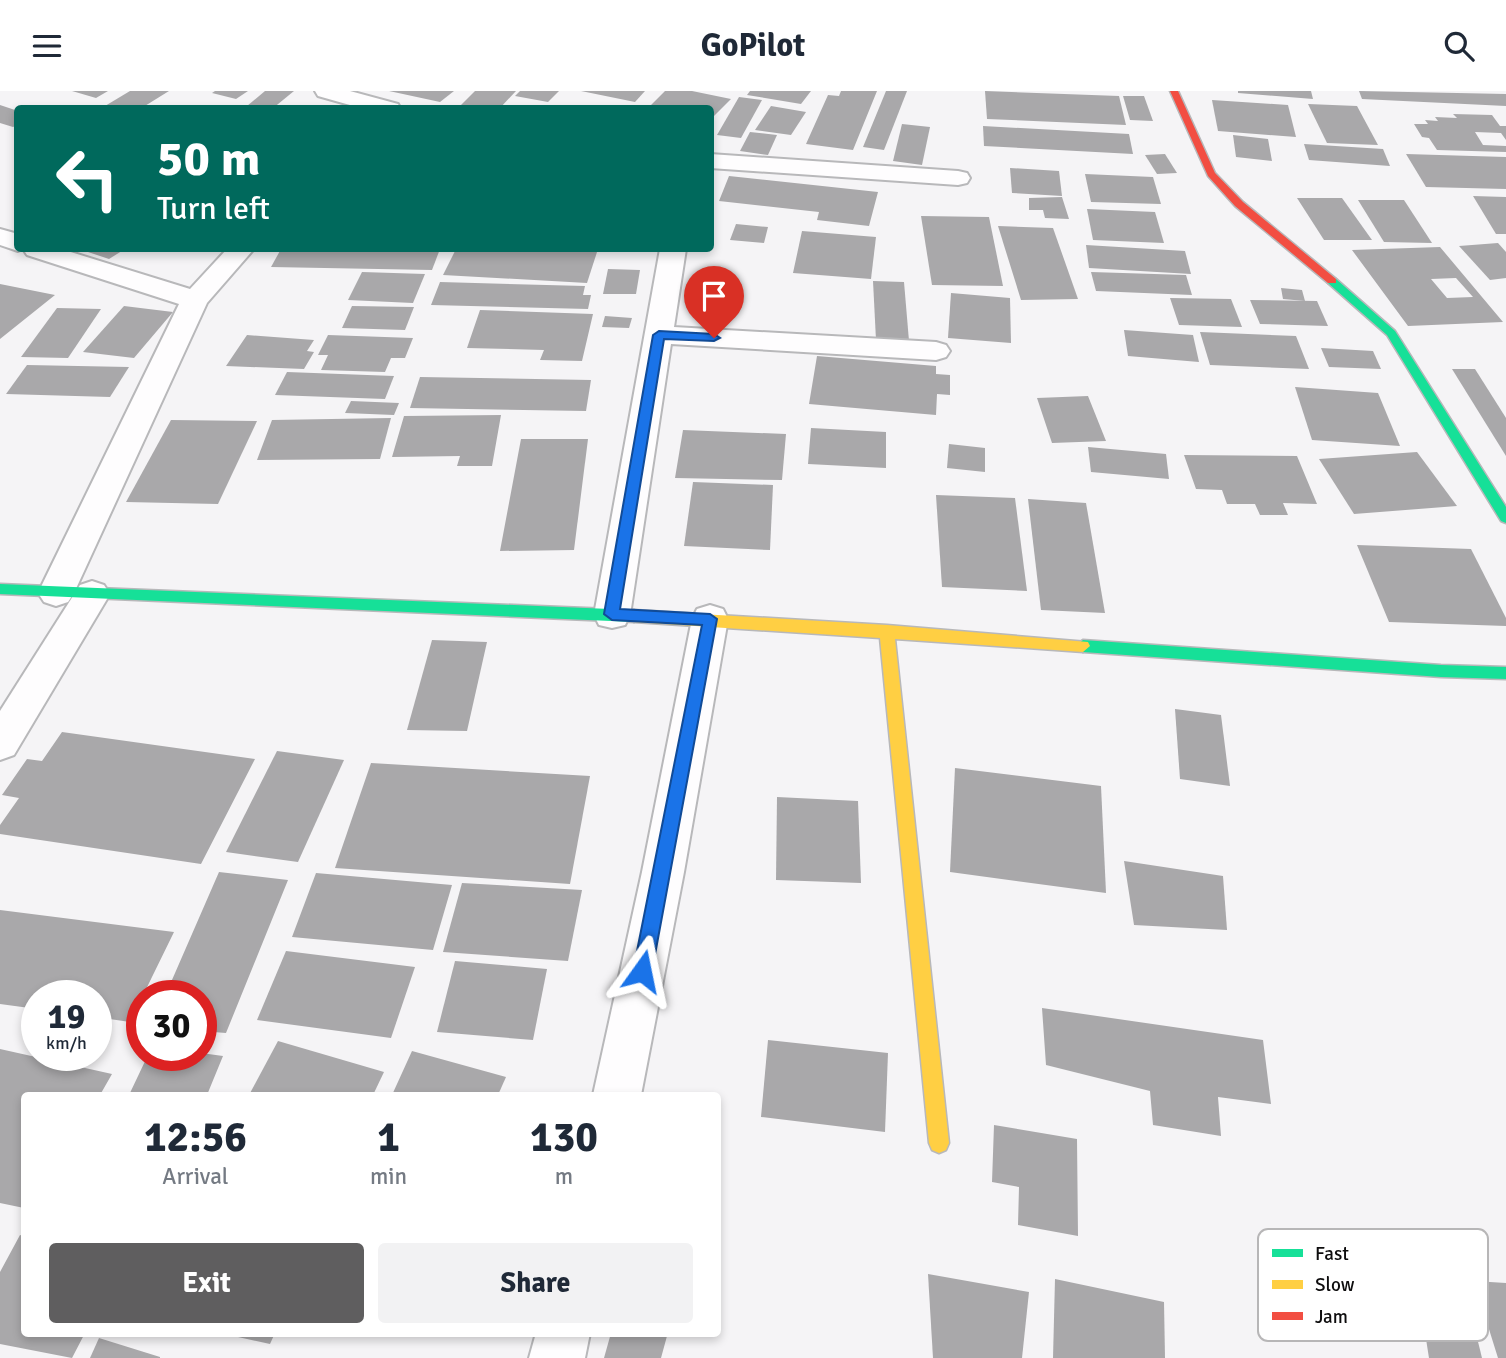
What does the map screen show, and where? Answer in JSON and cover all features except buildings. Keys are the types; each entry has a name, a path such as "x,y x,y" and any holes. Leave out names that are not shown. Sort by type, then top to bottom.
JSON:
{"street":[{"path":"326,91 376,105"},
{"path":"1174,91 1211,174 1239,204 1277,233 1391,333 1506,516"},
{"path":"714,161 779,163 958,178"},
{"path":"45,252 195,300"},
{"path":"0,744 74,594 195,300 238,252"},
{"path":"612,614 673,252"},
{"path":"659,335 936,351"},
{"path":"0,589 710,619 1441,671 1506,673"},
{"path":"618,1092 663,872 710,619"},
{"path":"887,631 939,1143"},
{"path":"557,1358 562,1337"}],"traffic: fast":[{"path":"1332,281 1391,333 1506,518"},
{"path":"0,589 634,616"},
{"path":"1083,646 1441,671 1506,673"}],"traffic: slow":[{"path":"634,616 1083,646"},
{"path":"887,631 939,1143"}],"traffic: jam":[{"path":"1174,91 1211,174 1239,204 1332,281"}],"route":[{"path":"642,971 710,619 612,614 659,335 714,338"}]}
